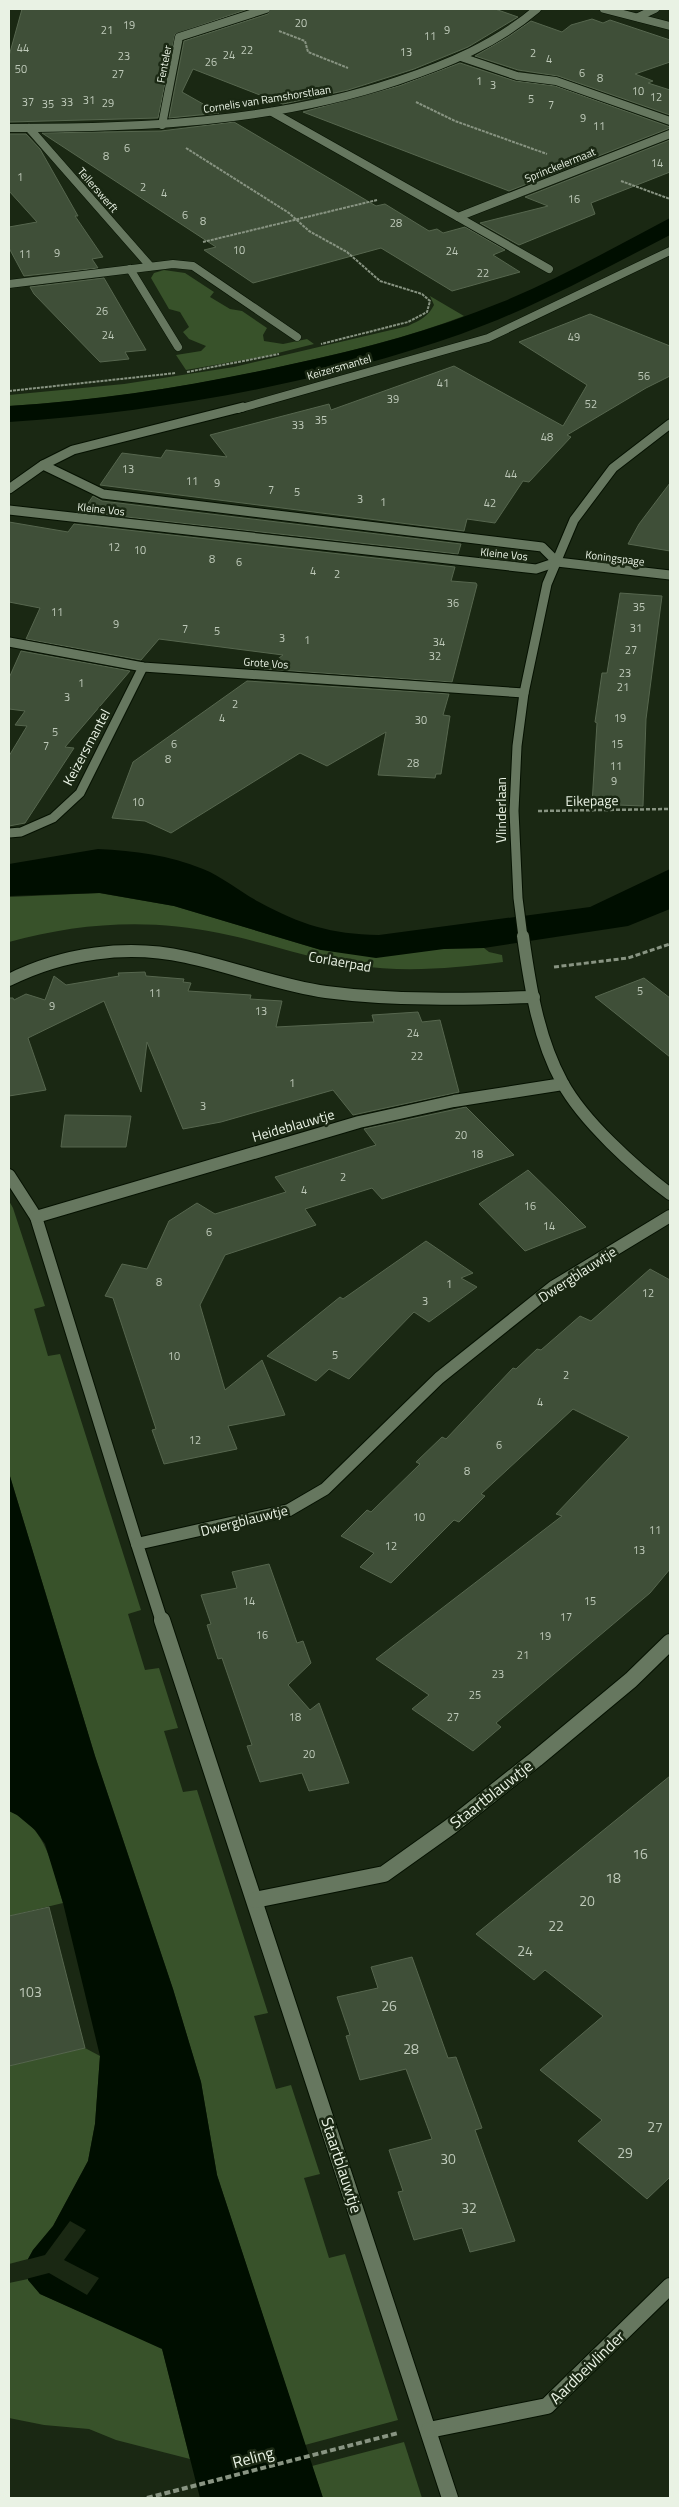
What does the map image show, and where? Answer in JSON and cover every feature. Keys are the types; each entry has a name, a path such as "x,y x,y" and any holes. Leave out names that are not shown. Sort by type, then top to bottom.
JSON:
{"street":[{"name":"Fenteler","path":"162,125 179,37 266,9"},
{"name":"Cornelis van Ramshorstlaan","path":"9,128 162,125 272,112 334,100 385,86 461,57 498,37 537,9"},
{"path":"604,9 670,26"},
{"path":"638,17 655,9"},
{"path":"461,57 517,76 556,80 670,121"},
{"path":"272,112 549,269"},
{"name":"Tellerswerft","path":"29,128 150,266"},
{"name":"Sprinckelermaat","path":"458,217 670,134"},
{"name":"Keizersmantel","path":"9,489 43,465 73,450 261,403 488,338 670,251"},
{"path":"9,284 150,266 173,264 193,266 297,337"},
{"path":"130,269 178,347"},
{"name":"Vlinderlaan","path":"670,424 613,468 574,520 547,584 524,693 517,746 514,811 518,898 528,970 543,1037 563,1084 595,1126 619,1152 670,1194"},
{"name":"Kleine Vos","path":"9,510 536,569 557,562 542,547 103,494 43,465"},
{"name":"Koningspage","path":"557,562 670,575"},
{"name":"Grote Vos","path":"9,642 143,667 524,693"},
{"name":"Keizersmantel","path":"9,833 21,832 53,818 80,793 143,667"},
{"path":"9,980 38,967 66,959 115,953 156,953 184,957 281,984 355,996 434,1000 534,997"},
{"name":"Heideblauwtje","path":"36,1217 359,1122 454,1101 563,1084"},
{"path":"9,1174 36,1217 137,1544"},
{"name":"Dwergblauwtje","path":"137,1544 261,1518 306,1502 325,1489 438,1378 553,1287 670,1216"},
{"name":"Staartblauwtje","path":"137,1544 450,2498"},
{"name":"Staartblauwtje","path":"255,1900 384,1874 450,1827 536,1760 631,1680 670,1642"},
{"name":"Aardbeivlinder","path":"429,2430 547,2406 670,2286"}],"path":[{"path":"584,167 670,199"},
{"path":"200,243 411,191"},
{"name":"Eikepage","path":"514,811 670,809"},
{"path":"528,970 619,960 659,950 670,944"},
{"name":"Reling","path":"147,2498 366,2440"}],"green space":[{"path":"164,270 185,273 214,292 210,297 230,309 242,311 267,328 263,335 264,341 283,344 307,339 314,344 266,356 186,370 176,355 201,351 206,346 189,339 183,332 189,327 180,312 169,309 151,278 154,273"},
{"path":"430,296 464,316 422,331 358,349 222,379 116,396 9,406 9,395 124,384 234,367 408,326 423,318 432,309 434,305"},
{"path":"99,893 174,906 321,950 484,948 489,952 502,955 503,962 429,969 392,969 321,959 219,933 166,925 140,924 87,927 61,930 9,942 9,897"},
{"path":"9,1201 13,1208 45,1306 34,1309 48,1356 60,1354 141,1610 128,1614 145,1670 159,1668 178,1728 164,1731 183,1792 197,1790 268,2013 254,2016 276,2089 291,2085 320,2174 304,2178 329,2258 345,2254 398,2420 305,2445 217,2175 201,2082 173,1989 95,1756 9,1473"},
{"path":"9,1811 22,1818 40,1838 52,1863 63,1903 9,1916"},
{"path":"85,2048 100,2056 95,2124 88,2161 53,2226 28,2259 9,2264 9,2066"},
{"path":"28,2279 40,2294 162,2348 190,2459 116,2440 89,2429 44,2425 9,2418 9,2283"},
{"path":"404,2442 422,2498 323,2498 312,2466"}],"shaded area":[{"path":"670,218 670,235 593,275 488,324 407,352 295,381 238,393 123,411 9,422 9,406 116,396 222,379 345,352 424,330 524,293"},
{"path":"98,849 152,854 190,864 210,872 252,898 289,917 317,927 346,933 379,935 590,907 670,869 670,909 628,926 484,948 444,949 376,958 321,950 174,906 100,893 9,896 9,864"},
{"path":"9,1473 95,1756 173,1989 201,2082 217,2175 323,2498 200,2498 162,2349 40,2294 28,2280 28,2259 53,2226 88,2161 95,2124 100,2056 63,1903 45,1844 35,1830 9,1811"}],"pier":[{"path":"70,2221 86,2230 64,2260 99,2278 87,2295 49,2273 26,2279 26,2260 45,2255"}],"building":[{"path":"22,9 248,9 175,34 158,118 9,122 9,56"},
{"path":"271,9 495,9 518,17 468,47 414,69 348,90 283,104 193,69 182,92 219,113 169,118 184,41 268,14"},
{"path":"592,19 603,23 610,20 670,40 670,62 635,74 653,81 648,83 670,90 670,115 558,76 518,70 475,56 531,21 562,32 571,25"},
{"path":"460,63 515,81 555,86 670,128 509,191 303,112 399,86"},
{"path":"234,122 376,206 385,204 429,231 437,229 443,233 465,227 505,250 493,255 520,272 452,291 381,248 253,283 204,250 216,247 42,133 161,131"},
{"path":"9,134 26,134 40,149 78,216 75,216 103,257 92,259 98,268 24,276 9,248 9,227 37,222 9,191"},
{"path":"670,140 670,172 591,203 595,214 519,245 480,223 548,206 525,197"},
{"path":"104,278 146,350 125,352 129,359 100,362 34,294 30,287"},
{"path":"590,314 670,346 670,376 646,388 567,435 571,437 529,482 523,481 495,523 467,519 464,531 100,485 122,453 161,458 166,450 227,457 210,435 329,404 331,410 454,366 563,426 587,385 519,342"},
{"path":"670,483 670,551 628,544 639,524"},
{"path":"93,496 102,501 461,544 458,554 82,512"},
{"path":"9,522 68,532 74,524 455,567 451,581 476,583 477,585 452,682 264,669 283,655 159,639 141,660 26,639 40,608 9,602"},
{"path":"620,593 662,596 646,719 643,806 592,804 597,723 595,722 602,673 607,673"},
{"path":"21,651 130,671 65,747 74,748 25,823 9,826 9,756 27,726 15,725 25,711 9,709 9,678"},
{"path":"247,681 449,694 443,715 450,716 441,774 436,774 435,778 378,775 386,732 327,766 300,753 171,833 145,821 112,818 133,762"},
{"path":"145,972 146,976 184,979 183,982 191,983 188,991 251,995 250,999 282,1001 276,1027 374,1022 372,1015 418,1012 422,1022 440,1020 459,1092 353,1115 333,1090 221,1122 183,1129 147,1042 141,1092 104,1001 28,1038 46,1090 9,1096 9,998 14,1000 26,994 45,1000 54,976 66,985 119,976 118,973"},
{"path":"644,978 670,998 670,1057 595,997"},
{"path":"466,1107 514,1155 382,1199 372,1188 305,1209 316,1225 225,1255 200,1305 225,1390 262,1360 285,1415 228,1426 237,1449 164,1464 152,1430 156,1429 113,1298 105,1296 122,1264 147,1269 169,1221 197,1203 215,1214 286,1192 275,1177 376,1145 364,1129"},
{"path":"65,1115 131,1116 126,1147 61,1147"},
{"path":"528,1170 586,1227 525,1251 479,1204"},
{"path":"426,1241 473,1273 461,1278 477,1287 429,1322 414,1312 349,1379 329,1369 316,1381 267,1356 340,1297 343,1299"},
{"path":"650,1269 670,1280 670,1569 650,1593 496,1723 501,1727 473,1751 412,1709 429,1695 376,1659 562,1516 556,1514 629,1437 573,1409 481,1494 485,1496 459,1522 454,1520 391,1583 360,1567 374,1553 341,1536 367,1510 371,1512 420,1464 416,1462 442,1437 446,1439 513,1368 516,1369 537,1349 541,1350 580,1316 591,1321"},
{"path":"269,1564 297,1643 303,1641 311,1663 288,1685 310,1710 319,1703 349,1783 309,1791 302,1773 260,1782 247,1746 252,1745 222,1658 218,1659 207,1625 211,1624 201,1595 237,1588 232,1572"},
{"path":"670,1776 670,2177 647,2199 578,2141 602,2120 540,2070 603,2016 545,1970 534,1980 476,1934"},
{"path":"49,1907 85,2048 9,2066 9,1916"},
{"path":"412,1957 448,2058 456,2057 482,2128 475,2130 515,2241 470,2252 462,2228 414,2240 398,2192 403,2191 389,2150 432,2139 406,2069 360,2080 346,2036 350,2035 337,1997 378,1988 371,1967"}]}
